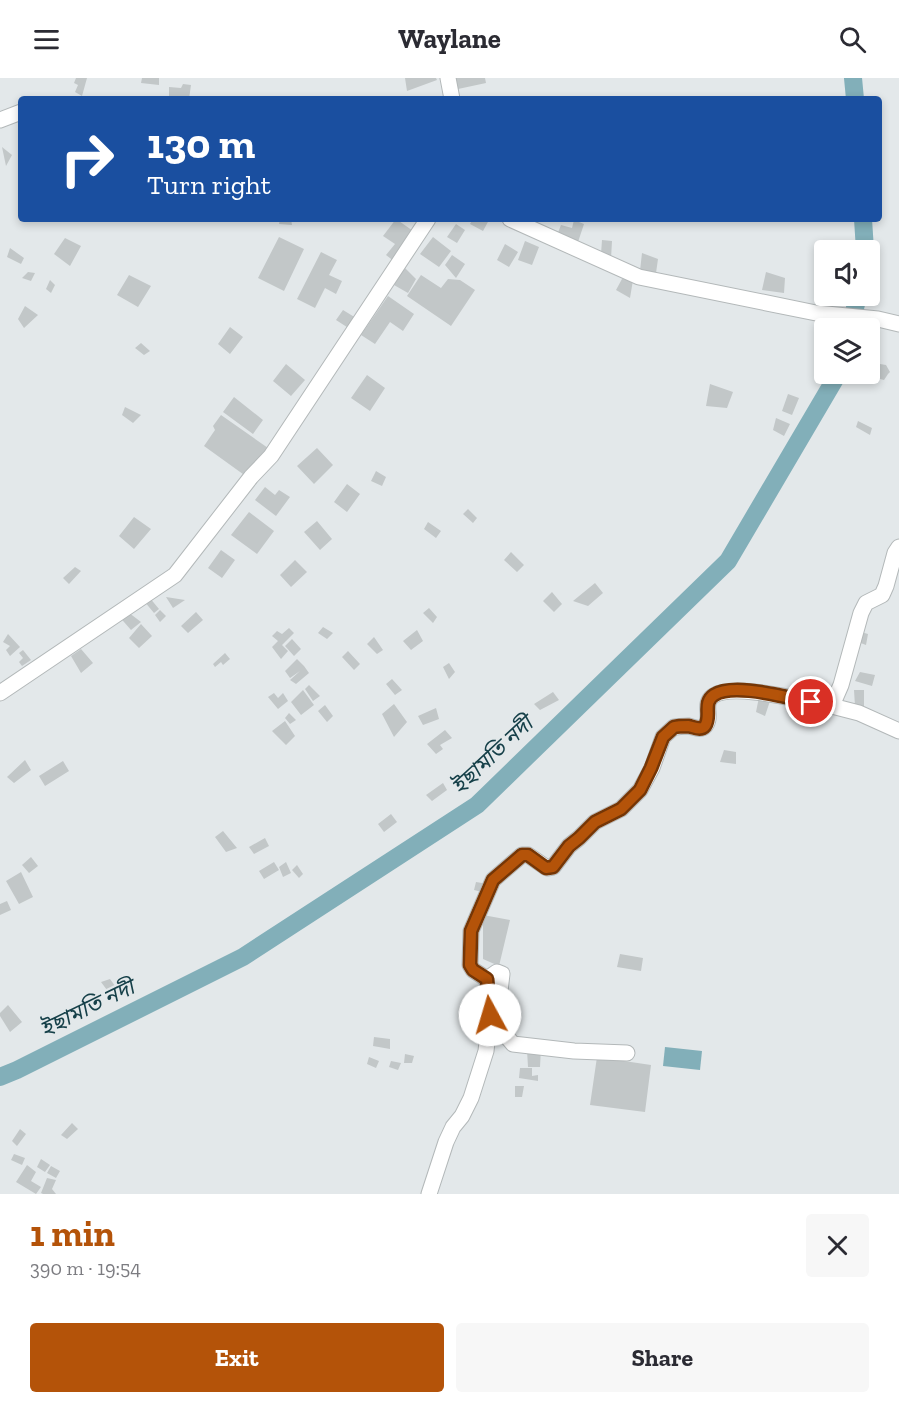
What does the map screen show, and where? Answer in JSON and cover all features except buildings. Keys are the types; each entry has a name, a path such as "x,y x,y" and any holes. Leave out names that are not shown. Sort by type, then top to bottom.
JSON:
{"street":[{"path":"448,78 451,96"},
{"path":"0,120 18,113"},
{"path":"0,693 175,576 250,477 271,456 426,222"},
{"path":"517,222 639,277 816,313 878,319 899,324"},
{"path":"828,705 834,701 841,686 861,613 866,603 882,595 899,548"},
{"path":"487,979 473,970 470,965 471,931 493,880 522,855 528,855 546,868 553,867 569,846 595,822 621,809 640,790 663,737 674,727 704,728 707,723 707,704 711,697 721,692 752,691 859,713 899,731"},
{"path":"487,979 496,972 502,974 500,991 502,1031 513,1044 574,1051 627,1053"},
{"path":"429,1194 446,1142 471,1098 486,1051 490,1015 487,979"}],"water":[{"path":"665,1047 702,1051 700,1070 663,1066"}],"waterway":[{"name":"ইছামতি নদী","path":"853,78 855,96"},
{"name":"ইছামতি নদী","path":"863,222 864,240"},
{"name":"ইছামতি নদী","path":"852,318 856,306"},
{"name":"ইছামতি নদী","path":"0,1077 243,957 477,805 728,561 832,384"}],"route":[{"path":"490,1015 487,979 473,970 470,965 471,931 493,880 522,855 528,855 546,868 553,867 569,846 595,822 621,809 640,790 663,737 674,727 704,728 707,723 707,704 711,697 721,692 752,691 811,702"}]}
